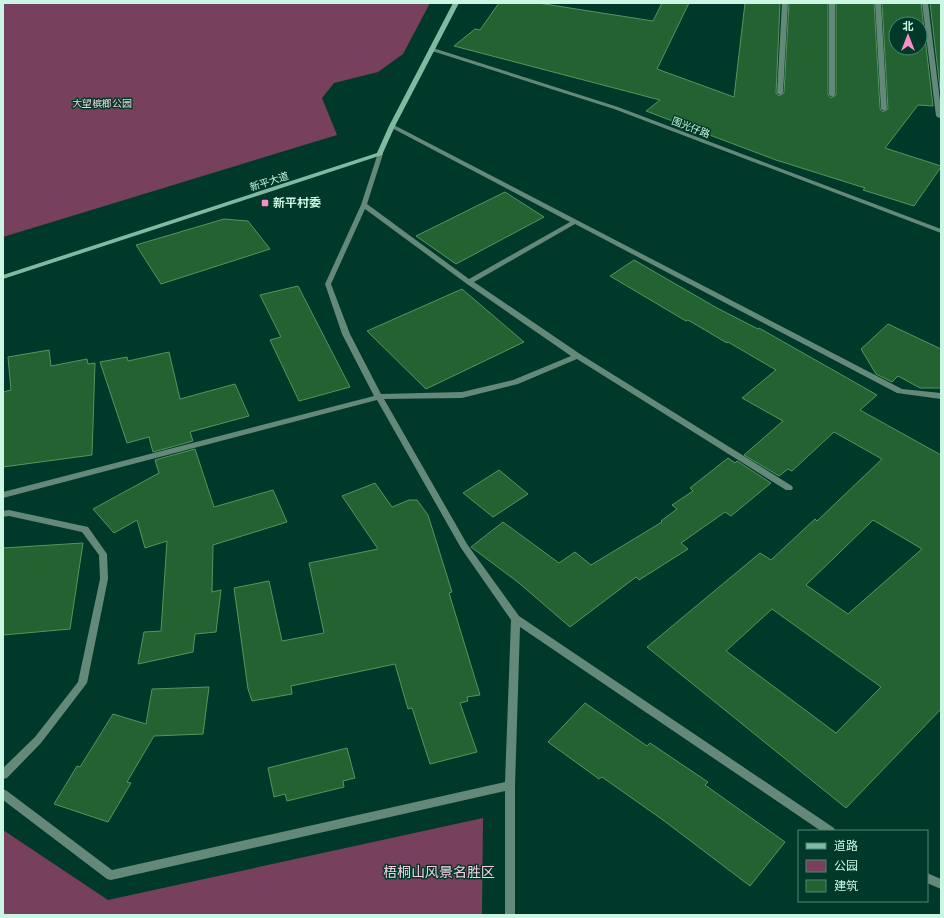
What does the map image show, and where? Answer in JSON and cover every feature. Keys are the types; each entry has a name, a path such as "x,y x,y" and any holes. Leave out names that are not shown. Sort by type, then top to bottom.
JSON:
{"street":[{"path":"456,3 392,126 380,154 364,205 328,284 346,334 379,397 464,546 516,619 829,830"},
{"path":"780,93 785,3"},
{"path":"832,3 832,96"},
{"path":"878,3 884,109"},
{"path":"925,3 939,116"},
{"name":"围光仔路","path":"431,49 616,108 941,231"},
{"path":"392,126 900,391 941,396"},
{"name":"新平大道","path":"3,277 380,154"},
{"path":"364,205 469,282 577,356 626,385 789,488"},
{"path":"469,282 574,222"},
{"path":"3,495 379,397 462,395 515,382 577,356"},
{"path":"3,514 9,513 85,529 103,554 104,579 82,683 38,740 3,775"},
{"path":"510,915 510,785 516,619"},
{"path":"3,794 111,876 510,785"},
{"path":"928,878 941,884"}],"green space":[{"name":"大望槟榔公园","path":"3,3 430,3 403,54 378,72 334,83 322,98 337,135 3,237"},
{"name":"梧桐山风景名胜区","path":"483,818 482,915 3,915 3,830 108,900"}],"building":[{"path":"499,3 538,3 653,21 662,3 689,3 657,69 734,97 745,3 780,3 776,93 779,96 784,93 789,3 828,3 828,95 831,98 836,95 836,3 874,3 880,109 883,112 888,109 882,3 921,3 923,16 888,16 888,56 927,56 933,106 918,105 885,148 941,167 914,206 863,190 865,188 776,160 646,111 660,100 454,46 475,29 480,30"},
{"path":"930,3 941,3 941,97"},
{"path":"505,192 544,217 456,264 416,236"},
{"path":"224,219 248,221 270,249 161,284 136,245"},
{"path":"634,260 717,308 758,329 759,328 877,395 860,410 941,455 941,709 846,808 647,647 760,553 771,560 815,519 817,521 882,459 834,432 792,471 788,469 779,476 744,455 783,421 742,398 776,370 688,320 686,321 610,276","holes":["873,520 922,549 848,614 806,585","772,609 881,687 836,733 726,651"]},
{"path":"298,286 350,387 299,401 270,340 281,337 260,295"},
{"path":"462,289 524,342 426,389 367,331"},
{"path":"888,324 941,349 941,388 920,388 898,376 892,382 876,374 861,349"},
{"path":"49,350 51,366 87,359 88,364 95,363 92,455 3,467 3,392 11,390 8,357"},
{"path":"169,352 180,399 235,384 249,416 190,432 193,441 153,452 149,437 127,443 100,362 127,357 128,361"},
{"path":"195,449 214,507 273,490 287,522 213,545 212,592 221,590 216,632 195,634 193,652 138,664 144,632 161,631 167,541 145,548 137,520 114,533 93,509 159,473 155,460"},
{"path":"728,458 735,463 737,461 771,483 731,516 725,512 681,543 688,549 639,580 636,577 570,627 519,583 471,547 503,522 559,563 575,552 591,565 662,522 661,521 677,509 672,505 693,491 690,488"},
{"path":"499,470 528,494 493,517 463,493"},
{"path":"375,483 392,507 409,500 417,500 428,515 452,592 449,593 480,695 467,697 468,701 460,703 477,752 430,764 412,708 408,709 395,664 291,686 292,694 252,701 248,689 234,588 269,581 282,641 324,633 309,563 378,549 342,496"},
{"path":"83,543 70,629 3,635 3,548"},
{"path":"209,687 203,734 154,736 127,782 131,783 108,822 54,804 77,766 80,767 113,714 146,724 152,689"},
{"path":"585,703 647,746 650,743 708,782 705,785 785,842 750,886 663,820 602,777 599,779 548,742"},
{"path":"347,748 355,778 343,781 344,787 287,801 285,794 274,797 268,768"}],"place":[{"name":"新平村委","path":"265,203"}]}
